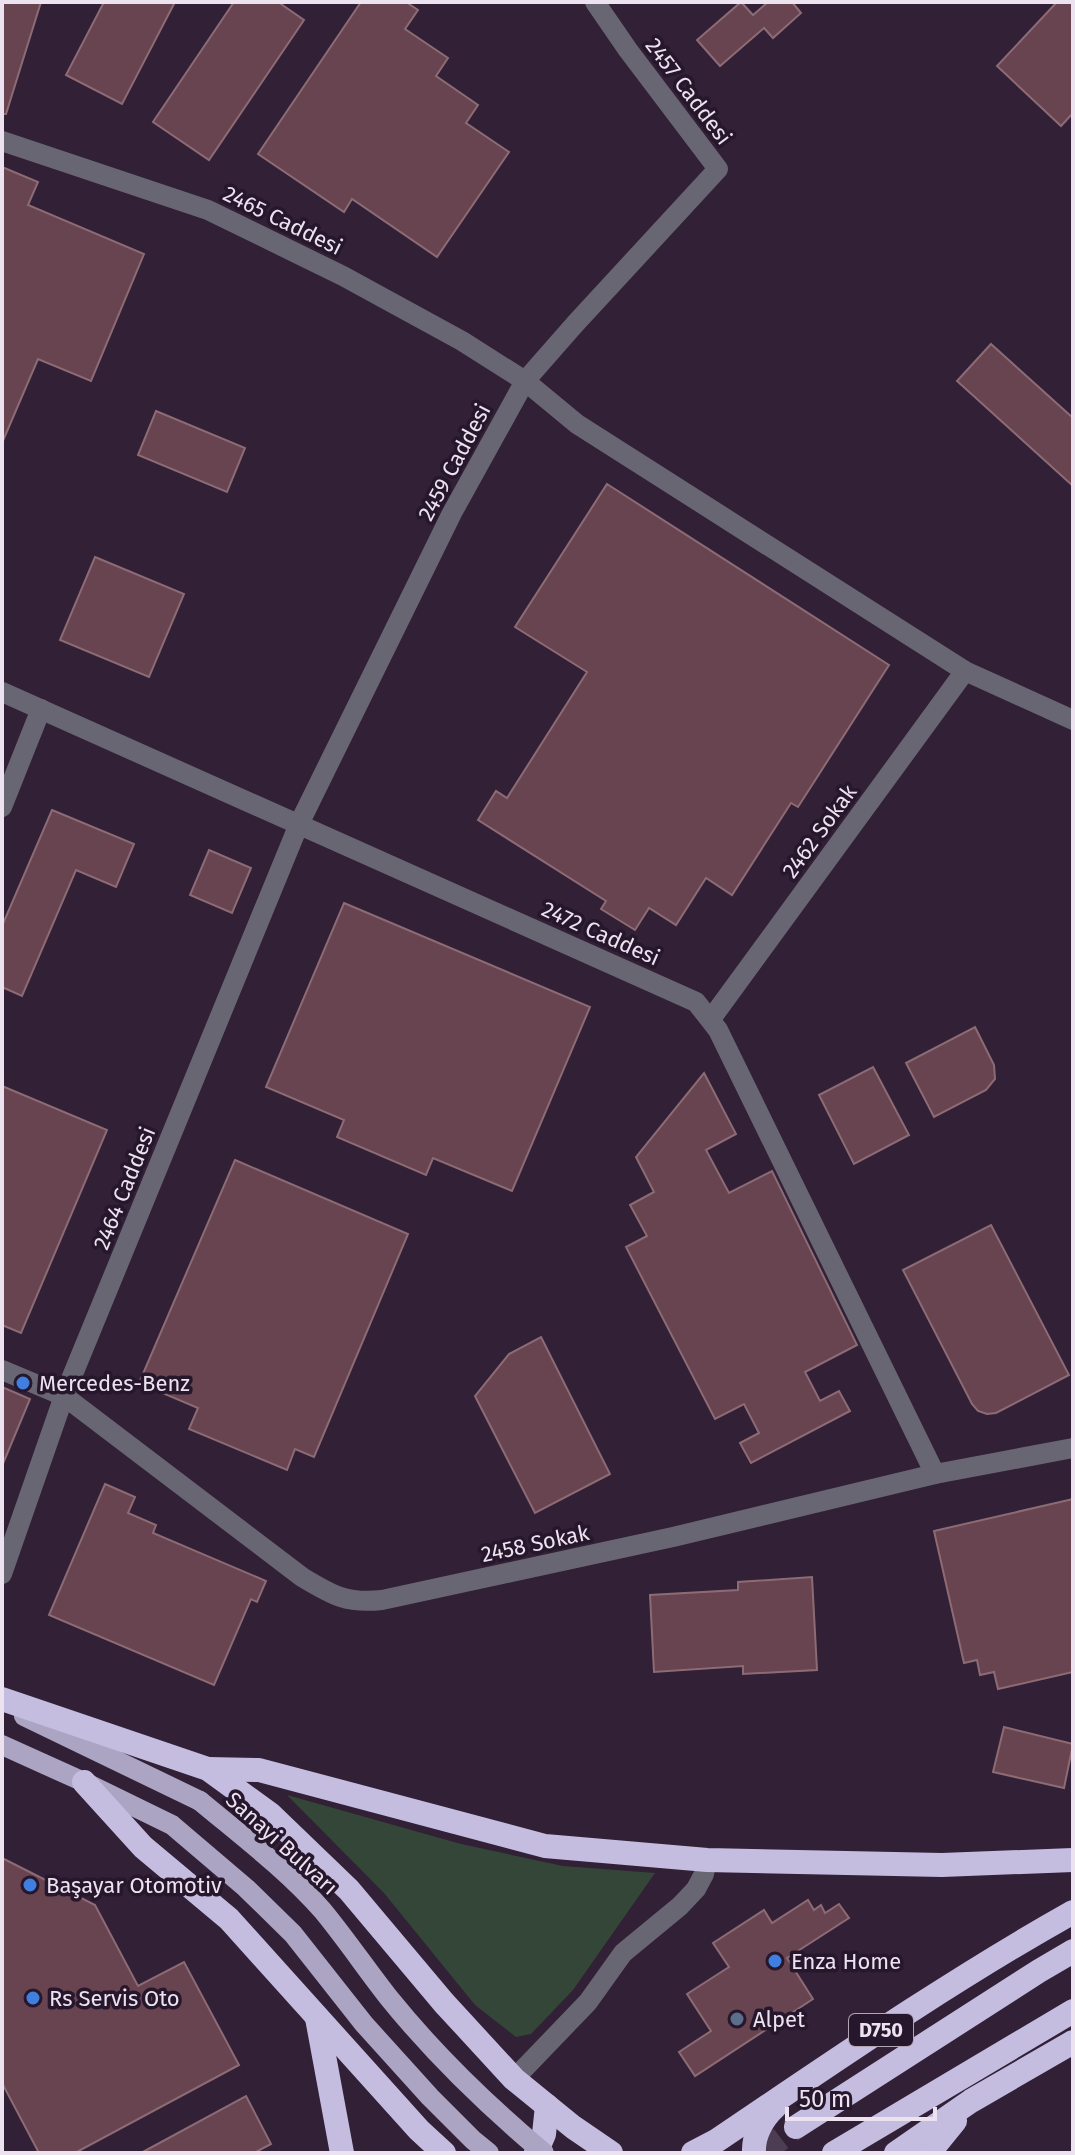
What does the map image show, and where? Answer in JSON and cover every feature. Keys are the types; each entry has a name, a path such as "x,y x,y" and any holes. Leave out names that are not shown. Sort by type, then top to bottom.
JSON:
{"highway":[{"path":"2,1702 208,1769 259,1770 545,1846 707,1860 942,1865 1073,1860"},
{"path":"208,1769 270,1814 349,1890 444,2003 514,2079 611,2153"},
{"path":"84,1782 143,1847 229,1919 419,2130 444,2153"},
{"name":"D750","path":"693,2153 716,2141 1010,1947 1073,1912"},
{"name":"D750","path":"796,2127 1073,1951"},
{"path":"834,2153 1073,2011"},
{"path":"317,2016 342,2153"},
{"path":"896,2153 971,2101 1073,2042"},
{"path":"754,2153 754,2139 769,2112 797,2086"},
{"path":"929,2153 971,2101"},
{"path":"536,2153 544,2134 547,2106"}],"main road":[{"name":"Sanayi Bulvarı","path":"2,1702 200,1801 277,1865 322,1910 391,2000 457,2074 500,2117 544,2153"},
{"path":"2,1745 172,1825 246,1888 293,1934 364,2024 430,2097 489,2153"}],"street":[{"name":"2457 Caddesi","path":"595,2 718,169"},
{"name":"2465 Caddesi","path":"2,141 208,210 343,276 462,341 525,381 577,424 965,671 1073,720"},
{"name":"2459 Caddesi","path":"299,824 452,513 525,381 718,169"},
{"name":"2462 Sokak","path":"711,1019 965,671"},
{"name":"2472 Caddesi","path":"2,692 696,1002 718,1030 935,1474"},
{"path":"2,807 41,709"},
{"name":"2464 Caddesi","path":"2,1574 64,1396 299,824"},
{"name":"2458 Sokak","path":"2,1370 64,1396 302,1577 341,1599 365,1602 673,1537 935,1474 1073,1448"},
{"path":"514,2079 588,2002 623,1953 696,1889 707,1860"}],"green space":[{"path":"287,1795 461,1844 563,1866 655,1873 573,1990 531,2034 516,2037 475,2005 384,1893"}],"building":[{"path":"2,2 41,2 6,114 2,114"},
{"path":"104,2 175,2 122,104 66,75"},
{"path":"234,2 278,2 304,20 209,160 153,122"},
{"path":"361,2 406,2 418,10 405,29 448,58 436,76 478,105 466,123 509,152 437,257 352,199 344,212 258,154"},
{"path":"741,2 753,15 768,2 792,2 801,13 773,38 764,28 720,66 697,40"},
{"path":"1057,2 1073,2 1073,113 1061,126 997,66"},
{"path":"2,167 38,182 28,205 144,254 91,381 38,359 2,443"},
{"path":"991,344 1073,418 1073,486 957,381"},
{"path":"156,411 245,448 227,492 138,455"},
{"path":"607,484 889,665 798,807 791,803 732,895 706,878 676,925 649,908 635,930 601,909 606,901 478,820 496,791 507,798 587,672 515,627"},
{"path":"95,557 184,594 149,677 60,640"},
{"path":"52,810 134,844 116,887 76,870 22,996 2,987 2,926"},
{"path":"209,850 251,868 232,913 190,895"},
{"path":"344,903 590,1007 512,1191 433,1158 426,1175 337,1137 344,1120 266,1087"},
{"path":"975,1027 994,1065 995,1079 986,1090 934,1117 906,1063"},
{"path":"873,1067 909,1135 854,1164 819,1095"},
{"path":"704,1073 736,1134 706,1150 729,1193 772,1171 857,1345 805,1372 820,1401 839,1391 850,1411 751,1463 740,1443 759,1433 744,1404 715,1419 626,1247 647,1236 630,1205 654,1192 636,1157"},
{"path":"2,1086 107,1130 21,1333 2,1325"},
{"path":"235,1160 408,1234 314,1457 295,1449 287,1470 189,1429 198,1408 139,1383"},
{"path":"991,1225 1069,1375 996,1413 987,1414 978,1411 972,1404 903,1270"},
{"path":"541,1337 610,1474 535,1513 475,1396 509,1354"},
{"path":"2,1387 30,1399 2,1466"},
{"path":"105,1484 135,1497 128,1513 156,1525 153,1533 266,1581 257,1602 251,1599 214,1685 49,1615"},
{"path":"1073,1499 1073,1672 998,1689 994,1672 980,1675 977,1660 964,1663 934,1531"},
{"path":"812,1577 817,1670 743,1674 743,1666 654,1672 650,1595 738,1590 738,1582"},
{"path":"1004,1727 1073,1744 1064,1788 993,1772"},
{"path":"2,1858 95,1905 138,1986 184,1962 239,2065 75,2153 39,2153 2,2083"},
{"path":"808,1900 814,1910 821,1905 825,1913 839,1904 849,1918 787,1958 813,1999 695,2076 679,2052 711,2031 687,1994 729,1967 713,1943 764,1910 772,1923"},
{"path":"246,2096 271,2144 254,2153 141,2153"}],"tunnel":[{"path":"762,2153 796,2127"}],"place":[{"name":"Mercedes-Benz","path":"23,1383"},
{"name":"Başayar Otomotiv","path":"30,1885"},
{"name":"Enza Home","path":"775,1961"},
{"name":"Rs Servis Oto","path":"33,1998"},
{"name":"Alpet","path":"737,2019"}]}
